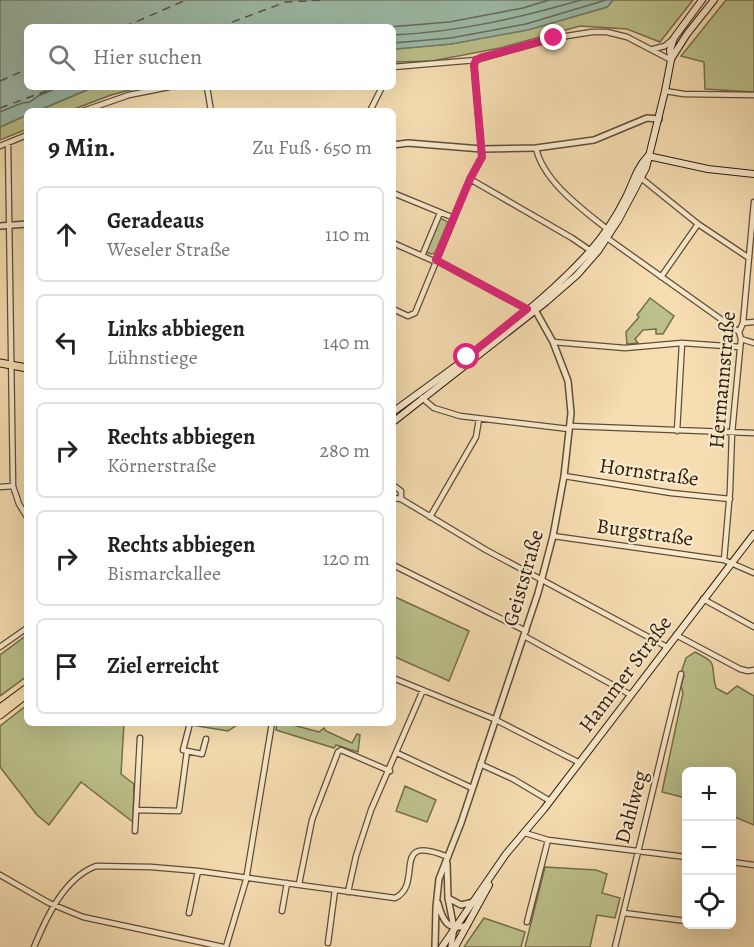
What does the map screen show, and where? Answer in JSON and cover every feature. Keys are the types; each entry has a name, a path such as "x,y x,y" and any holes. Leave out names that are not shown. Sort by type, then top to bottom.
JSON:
{"main road":[{"path":"396,410 532,308 564,287 607,237 646,168 659,119 674,38 702,0"},
{"path":"671,60 687,34 714,0"},
{"path":"648,156 708,169 754,174"},
{"path":"593,253 648,156"},
{"path":"396,420 532,308"},
{"path":"0,363 11,362 24,367"},
{"name":"Hammer Straße","path":"453,947 495,875 524,834 704,599 727,561 754,534"},
{"path":"0,708 24,690"},
{"path":"0,715 24,696"},
{"name":"Hammer Straße","path":"442,947 517,838 524,834"}],"street":[{"path":"396,67 476,60 554,38 592,32 626,36 671,60"},
{"path":"653,49 665,46 674,38"},
{"path":"396,310 408,316 415,313 470,179 482,157 474,65 476,60"},
{"path":"92,108 129,95 153,90"},
{"path":"208,90 210,108"},
{"path":"372,108 380,90"},
{"path":"665,91 684,94 754,95"},
{"path":"396,144 408,142 482,149 536,148 594,140 646,118 659,119"},
{"path":"0,146 24,136"},
{"path":"8,143 13,486 24,513"},
{"path":"536,148 540,162 556,183 572,200 607,229"},
{"path":"641,178 698,224 749,258"},
{"path":"470,179 572,238 593,253"},
{"path":"396,194 454,218"},
{"name":"Hermannstraße","path":"727,561 732,433 741,339 739,332 743,323 754,202"},
{"path":"422,256 440,213"},
{"path":"0,226 24,224"},
{"path":"661,277 698,224"},
{"path":"607,237 739,332"},
{"path":"396,244 436,261 532,308"},
{"name":"Geiststraße","path":"435,947 439,879 525,634 553,536 564,476 571,401 568,381 554,342 532,308"},
{"path":"743,323 754,322"},
{"path":"741,339 754,343"},
{"path":"554,342 625,348 682,343 740,346"},
{"path":"677,431 682,343"},
{"path":"422,398 443,413 479,419 569,428 754,433"},
{"path":"430,517 476,437 479,419"},
{"name":"Hornstraße","path":"564,476 671,493 730,499"},
{"path":"0,488 13,486"},
{"path":"396,487 401,491 401,499"},
{"path":"396,498 401,499 486,550 667,647"},
{"name":"Burgstraße","path":"553,536 727,561 754,573"},
{"path":"396,567 525,634 631,695"},
{"path":"704,599 754,627"},
{"path":"0,647 24,630"},
{"path":"676,635 740,669 754,670"},
{"name":"Dahlweg","path":"615,947 681,674"},
{"path":"396,679 494,719 579,762"},
{"path":"348,892 371,810 384,777 390,771 423,690"},
{"path":"189,726 183,750 202,754 206,740"},
{"path":"0,875 49,903 84,918 225,947 247,877 272,726"},
{"path":"135,831 140,738"},
{"path":"298,884 312,820 338,752 341,750 390,771"},
{"path":"136,810 179,811 187,751"},
{"path":"397,753 472,788"},
{"path":"480,764 513,779 550,801"},
{"path":"524,834 548,840 682,856"},
{"path":"528,922 548,840"},
{"path":"34,947 54,904 69,886 96,866 198,871 398,897 405,889 413,855 417,851 426,849 447,859"},
{"name":"Geiststraße","path":"447,859 448,898 454,928 453,947"},
{"path":"736,863 754,865"},
{"path":"189,913 198,871"},
{"path":"282,911 286,883"},
{"path":"328,943 335,890"},
{"path":"437,898 443,919 454,928 467,925"},
{"path":"448,898 460,905 474,902"},
{"path":"624,913 682,920"}],"green space":[{"path":"613,0 693,0 660,42 627,29 580,26 500,48 432,61 396,62 396,49 451,44 540,26 607,7"},
{"path":"726,0 754,0 754,92 705,89 704,62 681,56"},
{"path":"87,90 130,90 77,108 44,108"},
{"path":"24,116 24,130 0,140 0,127"},
{"path":"440,218 448,222 435,253 431,254 426,252"},
{"path":"650,298 674,316 663,334 656,334 656,329 643,330 635,339 638,343 627,344 626,332 639,317 637,315"},
{"path":"396,597 469,631 449,681 396,657"},
{"path":"24,637 24,678 0,696 0,655"},
{"path":"695,652 711,663 716,688 727,694 737,686 754,696 754,825 736,818 736,767 682,767 682,797 662,792 683,693 681,686 684,676 681,673 686,658"},
{"path":"24,707 24,726 124,726 121,774 134,784 133,822 81,782 49,825 37,815 0,767 0,726"},
{"path":"197,726 236,726 228,731"},
{"path":"277,726 297,726 319,732 324,728 352,743 357,734 360,735 358,752 336,745 334,748 276,730"},
{"path":"405,786 436,800 427,822 396,811"},
{"path":"545,867 596,870 607,874 602,893 620,898 615,918 597,915 590,947 525,947"},
{"path":"484,918 525,932 521,947 464,947"}],"water":[{"path":"0,0 613,0 607,7 528,30 451,44 396,49 396,24 24,24 24,90 87,90 44,108 24,108 24,116 0,127"}],"ferry route":[{"path":"131,24 186,0"},
{"path":"227,24 286,2 324,0"},
{"path":"0,81 24,70"},
{"path":"0,108 49,90"}],"route":[{"path":"467,357 527,309 436,260 470,179 482,157 474,65 476,60 483,57 554,38"}]}
